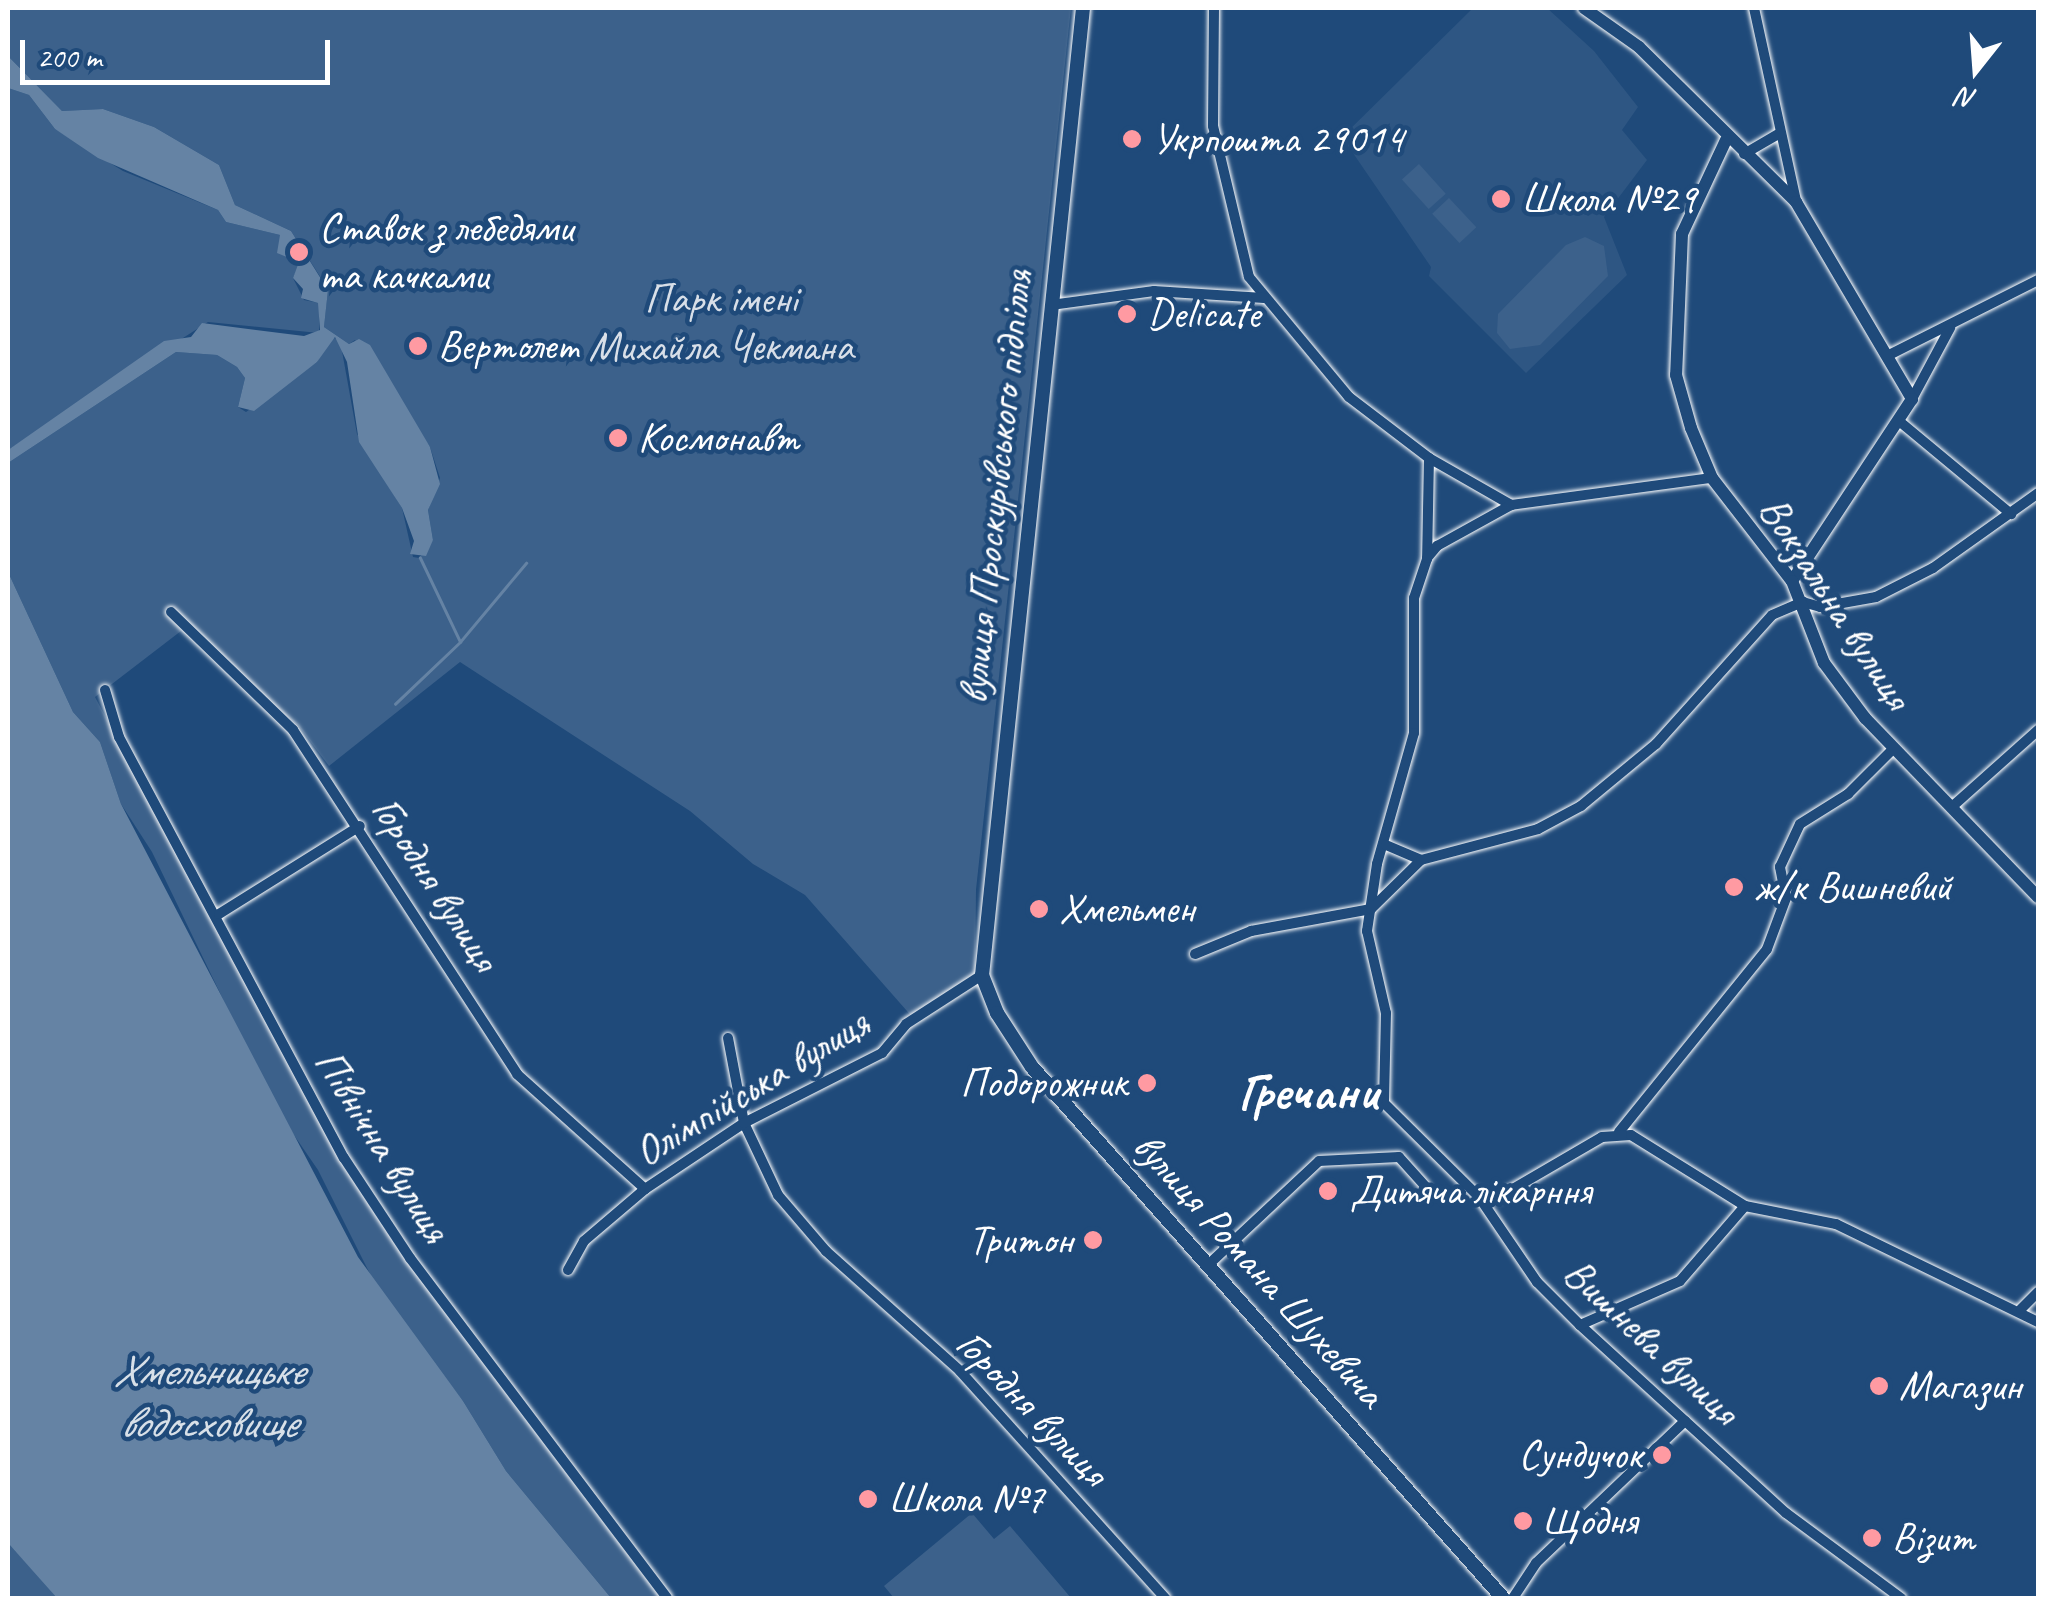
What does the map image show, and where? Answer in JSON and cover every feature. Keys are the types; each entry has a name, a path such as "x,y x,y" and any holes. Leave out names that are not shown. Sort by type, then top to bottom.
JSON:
{"main road":[{"name":"вулиця Проскурівського підпілля","path":"982,975 1084,8"},
{"name":"вулиця Романа Шухевича","path":"982,975 997,1013 1032,1067 1503,1598"}],"street":[{"path":"1214,8 1213,126 1240,250 1264,298 1328,376 1429,458 1511,505"},
{"path":"1584,8 1639,48 1726,140 1796,202 1912,398"},
{"path":"1754,8 1796,202"},
{"path":"1743,154 1780,133"},
{"name":"Вокзальна вулиця","path":"1726,140 1682,234 1676,343 1679,394 1712,478 1792,580 1824,663 1893,749 2038,897"},
{"path":"1887,356 2038,280"},
{"path":"1051,305 1154,291 1264,298"},
{"path":"1792,580 1899,421 1951,327"},
{"path":"1899,421 2010,514"},
{"name":"Вишнева вулиця","path":"1429,458 1427,558 1414,598 1414,733 1371,910 1369,960 1386,1013 1384,1102 1463,1187 1479,1198 1536,1282 1580,1325 1786,1514 1901,1598"},
{"path":"1427,558 1438,546 1511,505 1712,478"},
{"path":"1195,954 1251,931 1371,910 1421,860 1538,829 1580,806 1656,744 1762,623 1803,602 1820,608 1876,597 1933,568 2038,493"},
{"name":"Городня вулиця","path":"171,612 293,730 360,826 517,1074 645,1189"},
{"name":"Північна вулиця","path":"105,690 119,737 219,914 344,1158 410,1258 667,1598"},
{"path":"1953,806 2038,730"},
{"path":"1463,1187 1499,1197 1618,1132 1766,949 1786,898 1780,867 1800,824 1848,794 1893,749"},
{"path":"219,914 360,826"},
{"path":"1386,845 1421,860"},
{"name":"Олімпійська вулиця","path":"568,1270 584,1241 645,1189 744,1123 882,1054 906,1024 982,975"},
{"name":"Городня вулиця","path":"728,1038 744,1123 778,1195 826,1251 960,1372 1164,1598"},
{"path":"1618,1132 1744,1206 1836,1224 2021,1309 2038,1322"},
{"path":"1208,1266 1319,1161 1399,1156 1425,1186"},
{"path":"1580,1325 1680,1282 1744,1206"},
{"path":"2021,1309 2038,1292"},
{"path":"1513,1598 1536,1563 1685,1421"}],"shaded area":[{"name":"Школа №29","path":"1473,8 1547,8 1594,51 1638,107 1622,130 1647,160 1604,217 1627,275 1526,373 1429,276 1431,267 1342,137"}],"green space":[{"name":"Парк імені Михайла Чекмана","path":"8,8 1071,8 976,890 975,980 914,1019 805,895 753,864 690,811 460,662 329,766 298,725 181,631 95,697 340,1161 406,1261 660,1598 611,1598 506,1471 463,1401 377,1288 318,1170 276,1109 152,852 121,804 100,742 73,712 8,572 8,463 176,352 217,355 237,367 245,378 238,407 246,412 317,362 331,337 340,340 357,434 402,508 413,557 419,558 433,540 428,510 440,478 430,447 355,340 349,344 324,327 328,289 291,231 235,205 219,165 154,127 103,109 62,111 8,56"},
{"path":"8,88 29,95 55,129 123,171 218,210 226,222 280,235 300,263 293,278 304,300 319,303 319,333 208,322 8,450"},
{"path":"1419,164 1446,194 1429,209 1402,179"},
{"path":"1449,198 1476,227 1459,243 1432,214"},
{"path":"1585,237 1604,246 1608,276 1540,345 1510,349 1497,333 1498,314 1566,245"},
{"path":"972,1513 994,1539 1010,1526 1071,1598 894,1598 884,1586"},
{"path":"8,1543 45,1583 57,1598 8,1598"}],"water":[{"path":"8,56 62,111 103,109 154,127 219,165 235,205 291,231 328,290 324,327 349,344 359,339 370,345 430,447 440,484 428,510 433,540 426,556 410,554 414,541 402,508 359,442 347,362 335,337 317,362 254,411 238,407 245,378 237,367 217,355 176,352 8,463 8,450 164,341 191,337 202,323 304,336 320,330 318,303 301,298 303,289 293,278 299,262 277,253 280,235 226,222 218,210 98,158 55,129 29,95 8,88"},
{"name":"Хмельницьке водосховище","path":"8,572 73,712 100,742 121,804 358,1257 463,1401 506,1471 611,1598 57,1598 8,1543"}],"waterway":[{"path":"395,704 460,642 420,558"},
{"path":"460,642 526,563"}],"place":[{"name":"Укрпошта 29014","path":"1132,139"},
{"name":"Школа №29","path":"1501,199"},
{"name":"Ставок з лебедями та качками","path":"299,252"},
{"name":"Delicate","path":"1127,314"},
{"name":"Вертолет","path":"418,346"},
{"name":"Космонавт","path":"618,438"},
{"name":"ж/к Вишневий","path":"1734,887"},
{"name":"Хмельмен","path":"1039,909"},
{"name":"Подорожник","path":"1147,1083"},
{"name":"Дитяча лікарння","path":"1328,1191"},
{"name":"Тритон","path":"1093,1240"},
{"name":"Магазин","path":"1879,1386"},
{"name":"Сундучок","path":"1662,1455"},
{"name":"Школа №7","path":"868,1499"},
{"name":"Щодня","path":"1523,1521"},
{"name":"Візит","path":"1872,1538"}],"district":[{"name":"Гречани","path":"1308,1093"}]}
